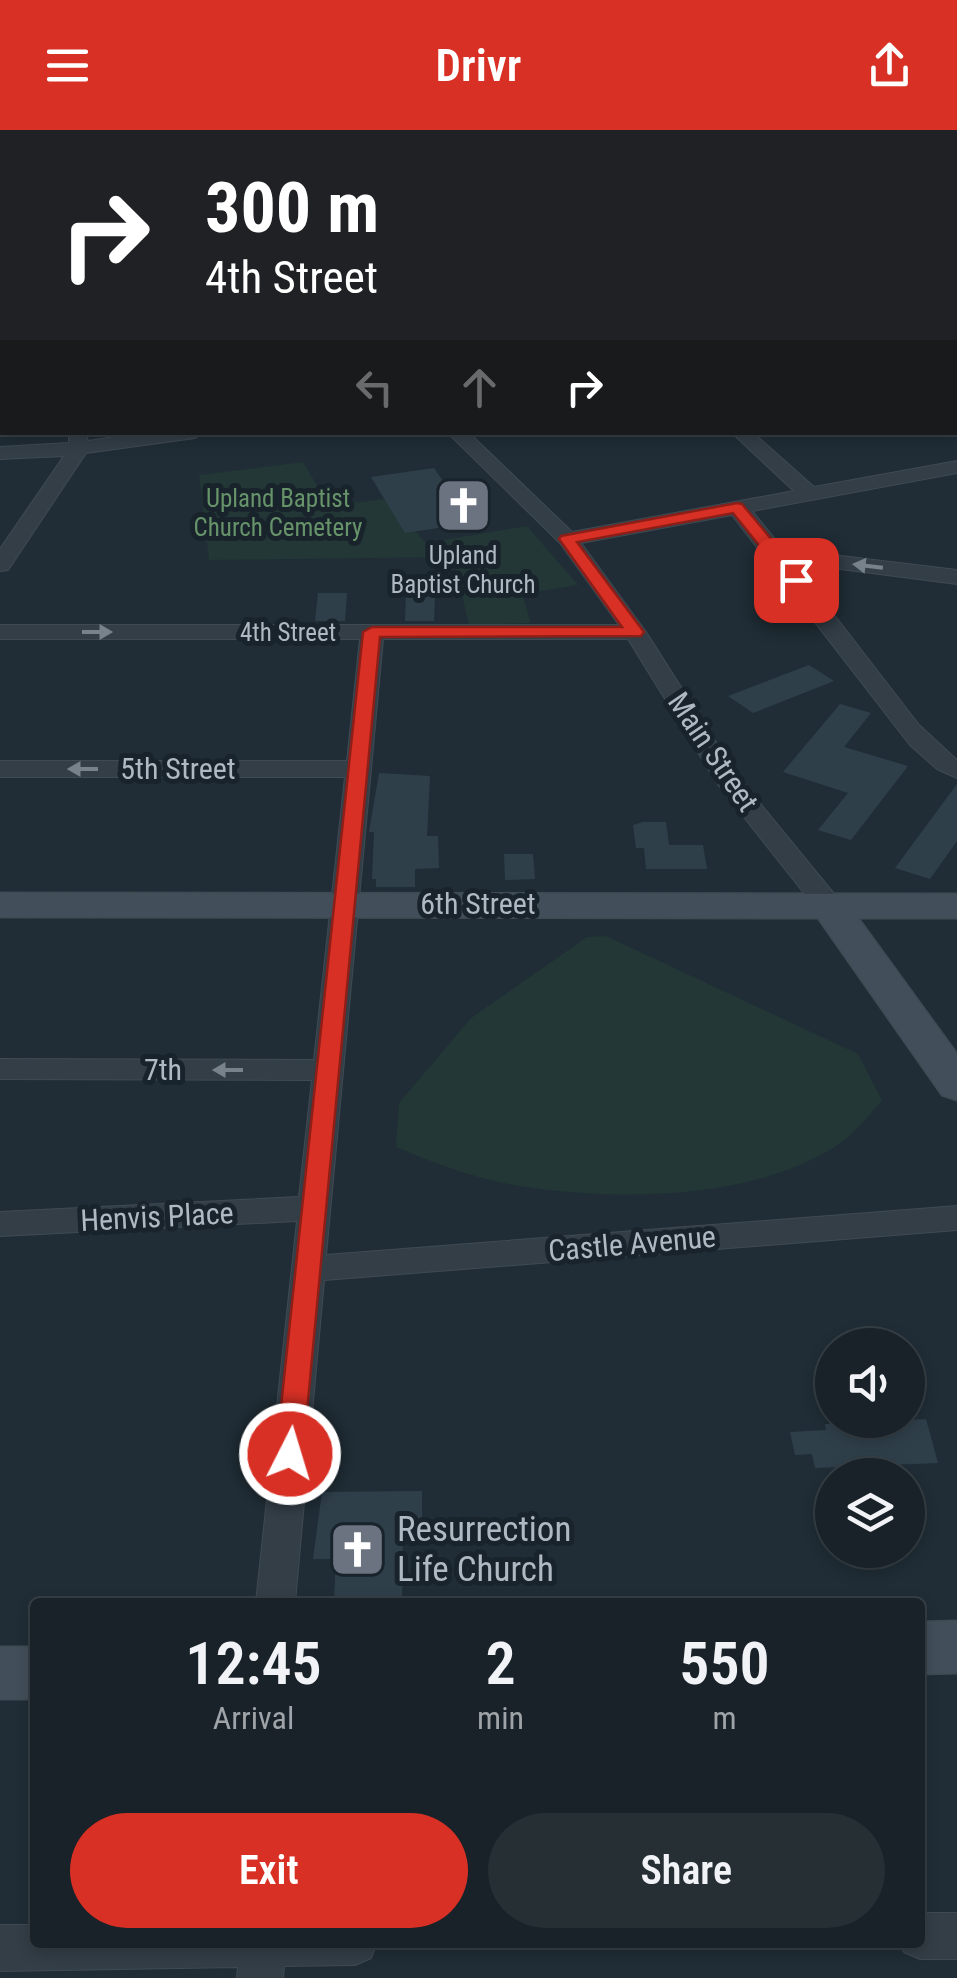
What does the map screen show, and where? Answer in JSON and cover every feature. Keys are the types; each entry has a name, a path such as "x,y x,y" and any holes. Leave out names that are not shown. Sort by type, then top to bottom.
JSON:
{"street":[{"path":"0,453 78,440 151,435"},
{"name":"Main Street","path":"459,435 567,539 635,632 726,778 829,906 957,1084"},
{"path":"743,435 809,494"},
{"path":"0,565 78,440"},
{"path":"567,539 957,467"},
{"path":"737,507 779,555 841,644 929,753 957,770"},
{"path":"779,555 957,576"},
{"name":"4th Street","path":"0,632 635,632"},
{"path":"275,1598 372,632"},
{"name":"5th Street","path":"0,769 356,768"},
{"name":"6th Street","path":"0,905 957,906"},
{"name":"7th","path":"0,1069 326,1070"},
{"name":"Henvis Place","path":"0,1224 313,1208"},
{"name":"Castle Avenue","path":"307,1269 957,1218"},
{"path":"925,1648 957,1646"},
{"path":"0,1673 30,1672"},
{"path":"925,1936 957,1936"},
{"path":"0,1948 30,1947"},
{"path":"260,1978 262,1948"}],"green space":[{"name":"Upland Baptist Church Cemetery","path":"303,462 329,506 385,499 426,543 527,526 578,585 522,594 531,623 469,625 453,557 209,560 199,475"},
{"path":"606,936 858,1054 882,1100 847,1138 799,1165 722,1187 680,1192 598,1194 519,1186 456,1170 396,1147 399,1103 471,1018 587,937"}],"building":[{"name":"Upland Baptist Church","path":"434,468 457,502 464,501 478,522 405,533 371,477"},
{"path":"318,593 347,593 345,621 315,621"},
{"path":"406,594 435,594 434,621 405,621"},
{"path":"809,665 834,681 753,713 728,696"},
{"path":"840,704 871,713 844,747 908,766 851,840 818,830 848,793 783,772"},
{"path":"379,773 430,776 427,836 438,836 439,868 415,869 415,887 376,887 376,879 372,879 374,832 369,832"},
{"path":"957,784 957,841 930,879 895,868"},
{"path":"666,822 669,845 703,845 707,869 646,869 644,848 636,848 633,825"},
{"path":"504,854 533,854 535,879 505,880"},
{"path":"925,1419 938,1463 925,1464 925,1458 815,1458 815,1468 812,1454 795,1455 790,1432 815,1431 815,1438 925,1438"},
{"name":"Resurrection Life Church","path":"422,1491 422,1539 403,1539 402,1598 334,1598 336,1559 313,1559 322,1492"}],"place":[{"name":"Upland Baptist Church","path":"463,506"},
{"name":"Resurrection Life Church","path":"358,1549"}],"route":[{"path":"290,1454 372,632 635,632 567,539 737,507 796,580"}]}
